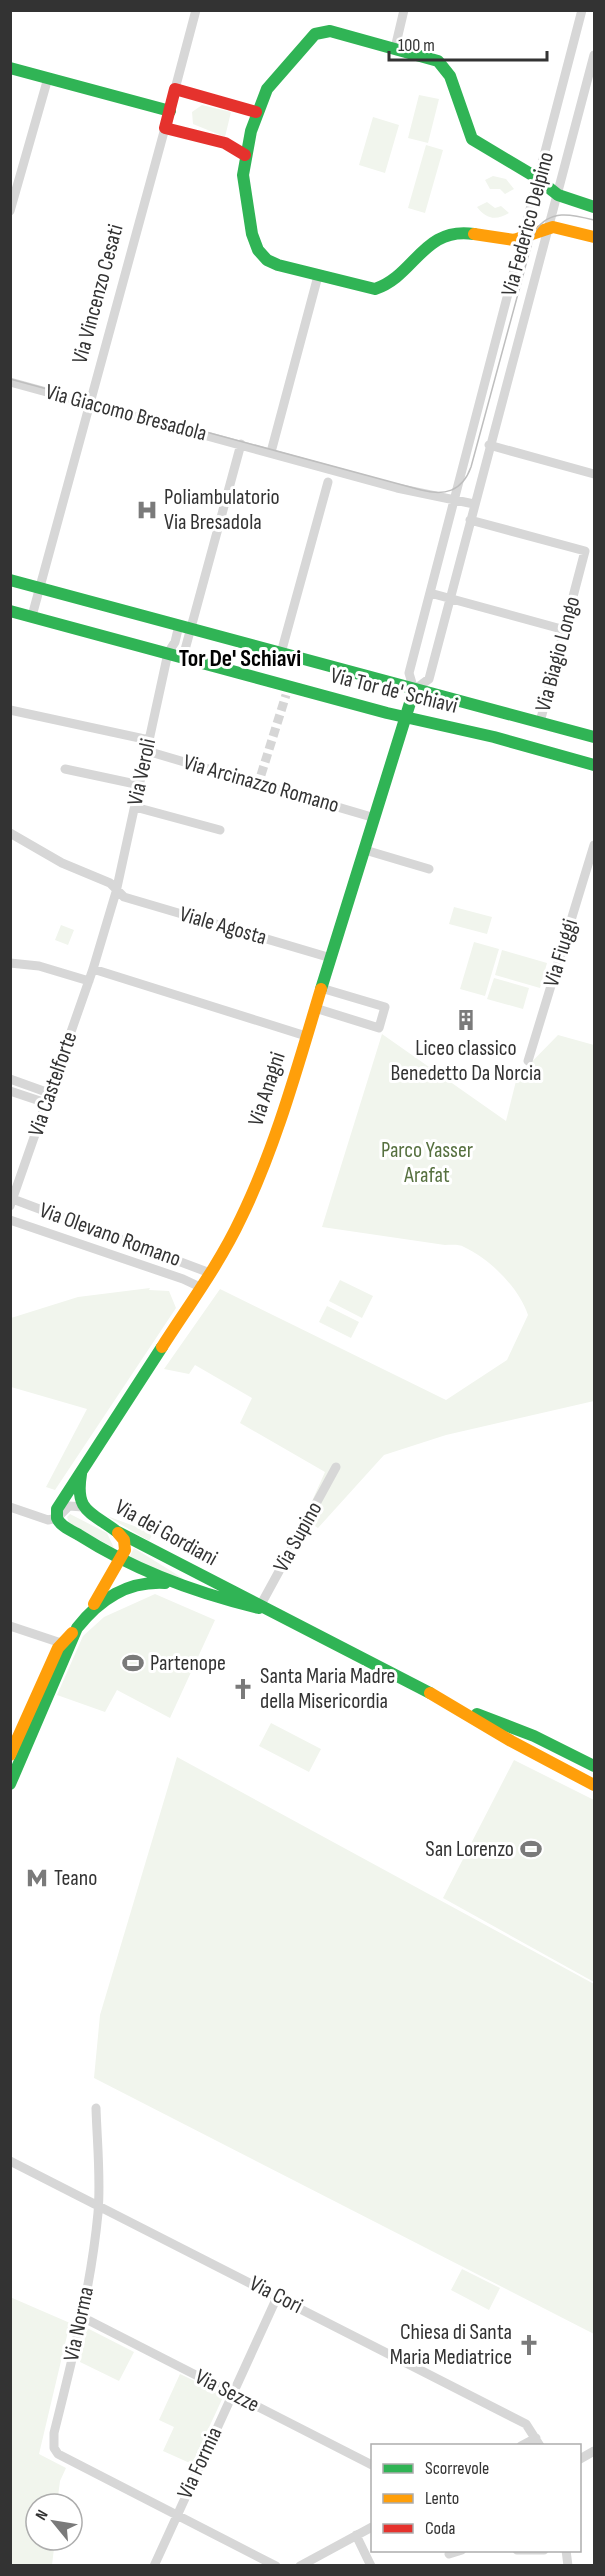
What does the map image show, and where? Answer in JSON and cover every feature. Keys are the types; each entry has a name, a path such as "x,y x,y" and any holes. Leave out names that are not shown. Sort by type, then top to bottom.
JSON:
{"street":[{"name":"Via Vincenzo Cesati","path":"39,588 170,111 195,10"},
{"path":"394,48 404,10"},
{"name":"Via Federico Delpino","path":"430,593 540,179 582,10"},
{"path":"594,207 558,195 540,179 472,139 445,66 430,58 330,31 319,32 304,44 270,84 256,112 245,155 244,180 252,234 258,250 272,263 318,276 379,289 394,280 435,239 454,232 508,239 549,227 594,237"},
{"name":"Via Federico Delpino","path":"470,520 594,55"},
{"path":"10,68 170,111"},
{"path":"10,211 48,78"},
{"path":"175,89 256,112"},
{"path":"165,128 225,143 245,155"},
{"path":"318,276 274,453 437,498 474,504"},
{"name":"Via Giacomo Bresadola","path":"10,382 274,453"},
{"path":"183,657 185,627 241,444"},
{"path":"489,445 594,474"},
{"path":"281,653 328,482"},
{"path":"470,520 450,598 429,678 414,690 409,673 430,593 450,598 565,630"},
{"name":"Via Biagio Longo","path":"470,520 585,551 540,723"},
{"name":"Via Tor de' Schiavi","path":"10,580 594,737"},
{"path":"32,616 39,588"},
{"name":"Via Tor de' Schiavi","path":"10,611 406,717 495,737 594,765"},
{"path":"168,654 185,627"},
{"name":"Via Veroli","path":"93,969 116,891 168,654"},
{"name":"Via Anagni","path":"57,1518 58,1505 210,1273 240,1221 256,1186 331,958 414,690"},
{"path":"10,710 52,721 149,740"},
{"name":"Via Arcinazzo Romano","path":"147,751 375,818"},
{"path":"65,770 140,785"},
{"path":"135,807 220,830"},
{"name":"Viale Agosta","path":"10,833 62,863 110,883 124,897 331,958"},
{"name":"Via Fiuggi","path":"528,1061 594,845"},
{"path":"365,850 429,869"},
{"path":"16,963 88,981"},
{"path":"93,969 306,1036"},
{"name":"Via Castelforte","path":"11,1201 93,969"},
{"path":"315,1008 379,1028 386,1007 321,988"},
{"path":"10,1079 50,1093"},
{"path":"10,1091 46,1103"},
{"name":"Via Olevano Romano","path":"11,1201 210,1273"},
{"name":"Via Olevano Romano","path":"10,1220 183,1278 200,1287"},
{"name":"Via Anagni","path":"83,1507 78,1488 84,1465"},
{"name":"Via Supino","path":"259,1608 336,1467"},
{"name":"Via dei Gordiani","path":"10,1507 42,1519 57,1518 66,1507 83,1507 116,1531 259,1608 311,1630 456,1707 511,1741 594,1785"},
{"name":"Via dei Gordiani","path":"57,1518 65,1527 178,1584 259,1608"},
{"path":"10,1755 61,1643 77,1628 90,1610 122,1557 125,1544 116,1531"},
{"path":"97,1544 108,1562 104,1588"},
{"path":"90,1610 118,1591 138,1583 153,1581 178,1584"},
{"path":"10,1626 61,1643"},
{"path":"10,1784 13,1769 77,1628"},
{"name":"Via dei Gordiani","path":"456,1707 534,1736 594,1766"},
{"name":"Via Norma","path":"96,2108 98,2204 82,2317 53,2443 58,2454 176,2515"},
{"name":"Via Cori","path":"10,2161 278,2295 526,2424 538,2441"},
{"name":"Via Formia","path":"154,2565 278,2295"},
{"name":"Via Sezze","path":"82,2317 371,2464"},
{"path":"176,2515 276,2565"},
{"path":"300,2565 371,2527"},
{"path":"356,2535 371,2565"},
{"path":"449,2554 456,2552"}],"green space":[{"path":"419,95 439,99 428,143 408,138"},
{"path":"202,105 231,112 225,137 193,124 192,112"},
{"path":"373,117 399,125 385,173 359,165"},
{"path":"426,145 443,150 425,213 408,208"},
{"path":"493,176 506,179 514,189 505,194 500,189 490,189 485,180"},
{"path":"487,202 495,208 501,206 509,213 491,218 477,207"},
{"path":"454,907 492,917 487,934 449,924"},
{"path":"61,925 74,930 68,945 55,940"},
{"path":"474,942 499,949 485,996 460,989"},
{"path":"502,950 547,963 540,988 495,975"},
{"path":"494,978 529,988 523,1009 487,999"},
{"name":"Parco Yasser Arafat","path":"382,1034 506,1121 517,1077 558,1035 594,1045 594,1401 446,1435 384,1455 318,1528 304,1519 325,1472 240,1423 252,1398 195,1365 189,1374 164,1369 220,1289 446,1400 507,1360 528,1315 518,1295 502,1275 484,1259 462,1246 322,1227"},
{"path":"340,1280 373,1296 362,1318 329,1301"},
{"path":"150,1288 149,1290 169,1291 176,1308 55,1490 46,1487 87,1409 11,1387 11,1318 78,1297"},
{"path":"327,1306 359,1322 351,1338 319,1322"},
{"path":"70,1514 107,1533 114,1548 69,1523 67,1517"},
{"path":"107,1516 153,1533 149,1541"},
{"path":"134,1548 184,1579 155,1570 130,1556"},
{"name":"Partenope","path":"155,1594 215,1620 170,1718 117,1690 105,1712 57,1695 83,1636 104,1617"},
{"path":"271,1723 321,1749 309,1772 259,1746"},
{"path":"177,1757 594,1984 594,2334 94,2078 100,2015"},
{"name":"San Lorenzo","path":"514,1760 594,1800 594,1982 443,1898"},
{"path":"462,2269 500,2288 489,2310 451,2290"},
{"path":"10,2297 70,2323 39,2454 66,2468 60,2481 59,2492 24,2492 24,2552 54,2552 52,2565 11,2565"},
{"path":"87,2328 134,2352 119,2381 80,2362"},
{"path":"180,2374 224,2395 192,2464 163,2451 174,2427 159,2420"}],"tunnel":[{"path":"261,775 286,695"}],"tram line":[{"path":"10,379 421,490 445,492 463,482 471,467 535,231 547,219 554,216 569,215 594,220"}],"traffic: fast":[{"path":"474,234 443,237 431,244 389,283 375,289 278,265 267,260 258,250 252,234 243,175 251,131 267,89 315,34 330,31 438,61 450,76 472,139 534,176 558,195 594,207"},
{"path":"10,68 170,111"},
{"path":"10,580 594,737"},
{"path":"10,611 387,713 494,737 594,765"},
{"path":"321,989 414,690"},
{"path":"162,1347 57,1509 57,1518 70,1530 100,1548 144,1570 189,1588 259,1608"},
{"path":"81,1474 82,1503 91,1514 116,1531 430,1693"},
{"path":"10,1784 77,1628 95,1608 115,1594 138,1585 165,1583"},
{"path":"477,1714 534,1736 594,1766"}],"traffic: slow":[{"path":"474,234 514,240 553,227 594,237"},
{"path":"162,1347 224,1251 254,1191 286,1105 321,989"},
{"path":"94,1604 125,1550 124,1540 118,1533"},
{"path":"10,1755 58,1648 72,1633"},
{"path":"430,1693 511,1741 594,1785"}],"traffic: jam":[{"path":"245,155 225,143 165,128 175,89 256,112"}],"place":[{"name":"Poliambulatorio Via Bresadola","path":"147,510"},
{"name":"Liceo classico Benedetto Da Norcia","path":"466,1020"},
{"name":"Partenope","path":"133,1663"},
{"name":"Santa Maria Madre della Misericordia","path":"243,1689"},
{"name":"San Lorenzo","path":"531,1849"},
{"name":"Teano","path":"37,1878"},
{"name":"Chiesa di Santa Maria Mediatrice","path":"529,2345"}],"district":[{"name":"Tor De' Schiavi","path":"240,658"}]}
